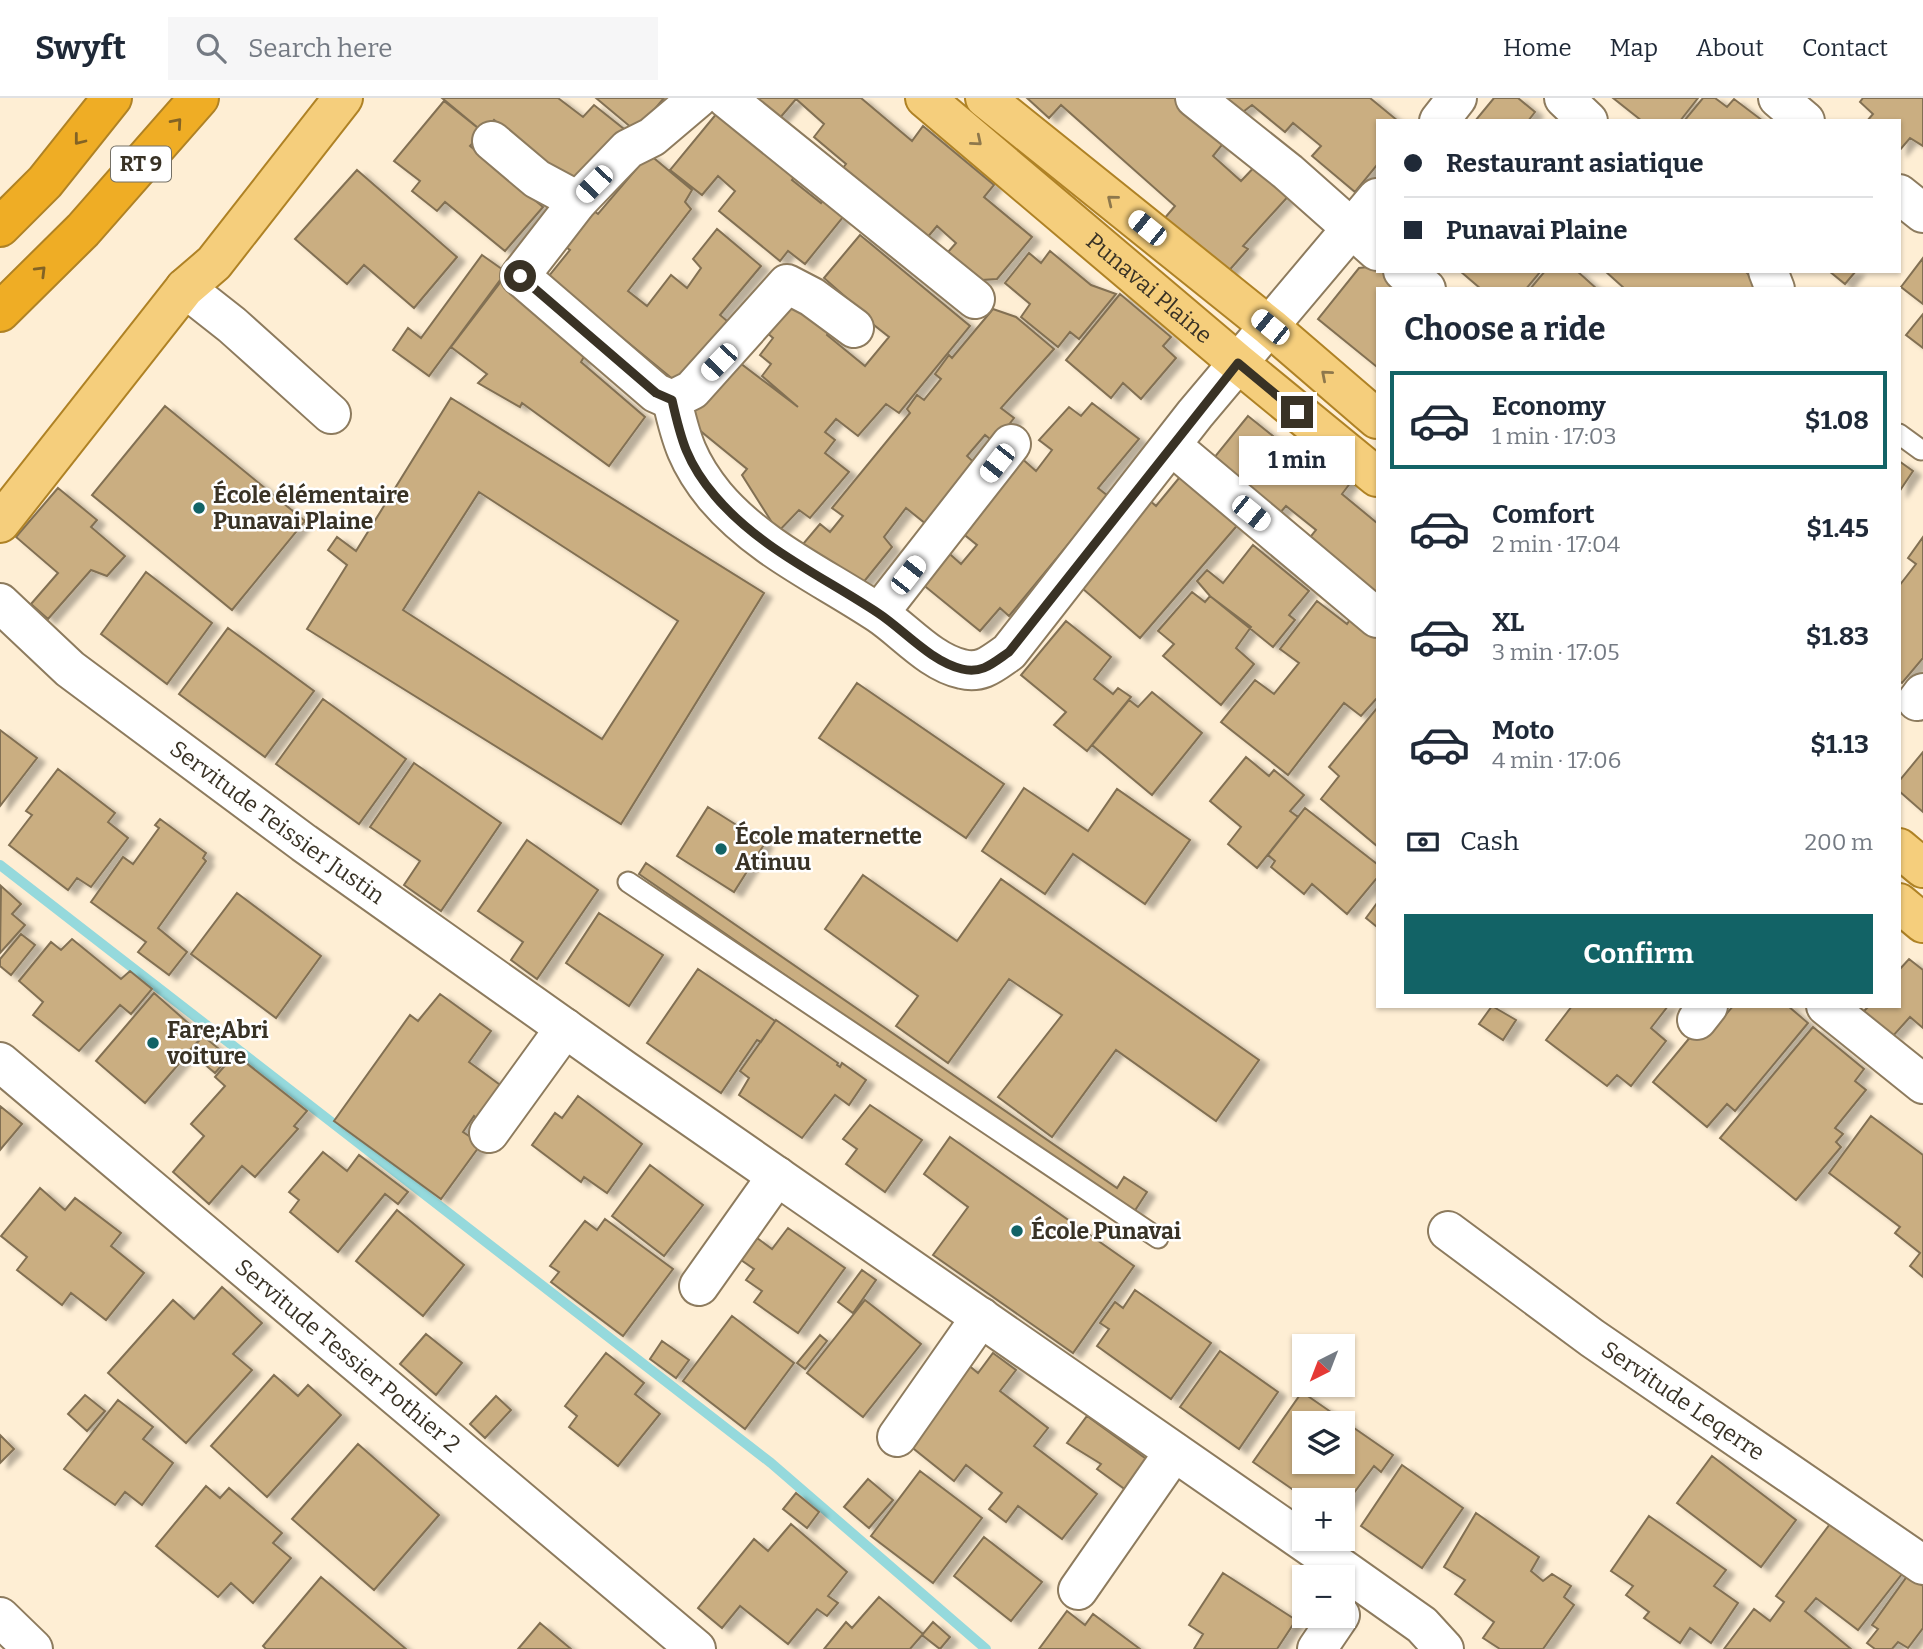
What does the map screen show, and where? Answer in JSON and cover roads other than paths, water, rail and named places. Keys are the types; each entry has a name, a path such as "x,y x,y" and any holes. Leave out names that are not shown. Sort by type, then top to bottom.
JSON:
{"highway":[{"name":"RT 9","path":"0,228 45,182 112,98"},
{"name":"RT 9","path":"0,312 83,230 199,98"}],"main road":[{"name":"Punavai Plaine","path":"925,98 1376,476"},
{"name":"Punavai Plaine","path":"985,98 1270,327 1376,418"},
{"path":"0,523 185,288 214,263 334,107"},
{"path":"1901,850 1923,868"},
{"path":"1901,905 1923,923"}],"street":[{"path":"672,400 656,393 520,276 578,201 628,149 652,137 698,98"},
{"path":"726,98 975,299"},
{"path":"1195,98 1288,172 1364,241"},
{"path":"1441,119 1457,98"},
{"path":"1564,98 1586,119"},
{"path":"1778,98 1803,119"},
{"path":"492,141 537,178 578,201"},
{"path":"1901,196 1923,213"},
{"path":"672,400 683,449 715,496 760,538 817,578 879,613 938,658 961,669 985,670 1009,652 1238,363 1270,327 1364,241 1376,201"},
{"path":"1406,273 1423,287"},
{"path":"672,400 692,390 787,284 812,297 854,328"},
{"path":"185,288 232,325 331,414"},
{"path":"879,613 1011,444"},
{"path":"1172,446 1376,617"},
{"name":"Servitude Teissier Justin","path":"0,603 56,657 304,843 1174,1452 1303,1565"},
{"path":"1828,1008 1923,1084"},
{"path":"489,1133 565,1028"},
{"name":"Servitude Tessier Pothier 2","path":"0,1062 696,1649"},
{"path":"699,1286 778,1175"},
{"name":"Servitude Leqerre","path":"1448,1231 1592,1338 1923,1565"},
{"path":"897,1437 981,1317"},
{"path":"1078,1590 1174,1452"},
{"name":"Servitude Teissier Justin","path":"1355,1606 1422,1625 1444,1649"},
{"path":"0,1617 33,1649"},
{"path":"1317,1649 1331,1628"}],"lane":[{"path":"1901,435 1921,450"},
{"path":"628,882 1158,1238"}],"waterway":[{"path":"0,865 771,1463 986,1649"}],"place":[{"name":"École élémentaire Punavai Plaine","path":"199,508"},
{"name":"École maternette Atinuu","path":"721,849"},
{"name":"Fare;Abri voiture","path":"153,1043"},
{"name":"École Punavai","path":"1017,1231"}]}
